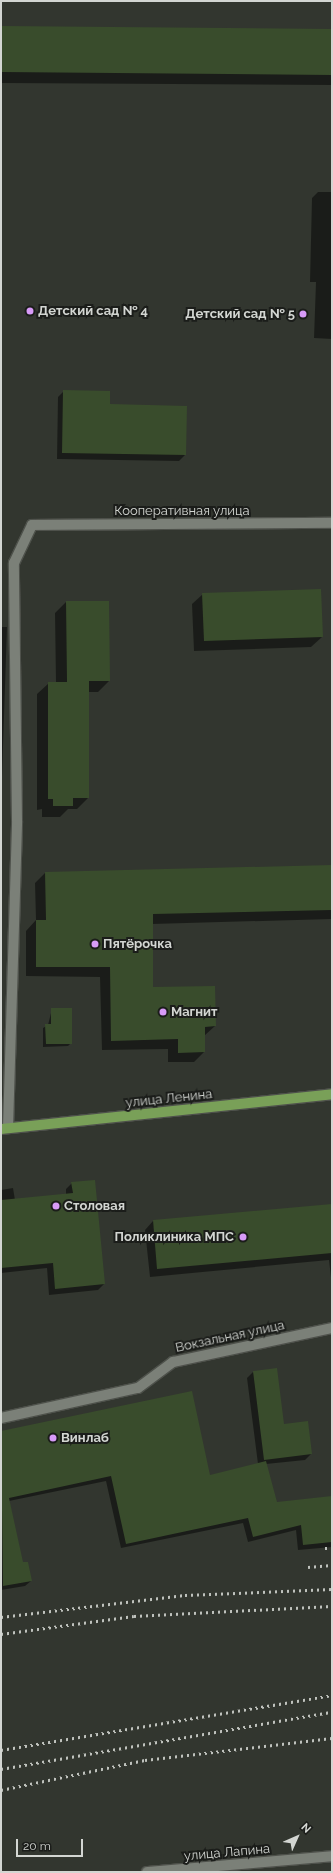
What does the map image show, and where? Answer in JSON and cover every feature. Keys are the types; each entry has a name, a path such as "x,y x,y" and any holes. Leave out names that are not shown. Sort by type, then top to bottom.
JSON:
{"main road":[{"name":"улица Ленина","path":"4,1129 332,1094"}],"street":[{"name":"Кооперативная улица","path":"4,1129 17,821 14,563 32,525 332,523"},
{"name":"Вокзальная улица","path":"1,1418 138,1388 173,1362 332,1328"},
{"name":"улица Лапина","path":"147,1872 332,1856"}],"building":[{"path":"1,26 332,29 332,75 1,72"},
{"path":"63,390 110,391 110,404 187,406 186,455 62,453"},
{"path":"321,589 323,637 204,641 202,593"},
{"path":"66,601 109,601 110,681 89,681 89,798 73,798 73,806 53,806 53,799 48,799 48,682 67,682"},
{"path":"332,865 332,910 153,914 153,987 215,986 216,1026 205,1027 205,1052 178,1053 178,1039 111,1041 110,967 36,967 36,920 46,920 45,872"},
{"path":"51,1008 72,1008 72,1044 46,1044 45,1024 51,1024"},
{"path":"95,1180 105,1284 55,1289 53,1263 1,1268 1,1200 73,1193 71,1182"},
{"name":"Поликлиника МПС","path":"332,1204 332,1253 157,1269 153,1220"},
{"path":"277,1368 284,1424 308,1421 312,1454 264,1460 253,1371"},
{"path":"192,1391 210,1475 266,1461 277,1502 332,1496 332,1542 303,1545 301,1525 253,1537 248,1518 126,1544 111,1476 9,1498 23,1562 28,1562 32,1581 3,1586 1,1431"}],"railway":[{"path":"325,1548 332,1548"},
{"path":"308,1567 332,1565"},
{"path":"1,1617 185,1595 332,1589"},
{"path":"1,1634 134,1616 332,1606"},
{"path":"1,1750 332,1695"},
{"path":"1,1769 332,1712"},
{"path":"1,1790 145,1760 332,1738"}],"place":[{"name":"Детский сад № 4","path":"30,311"},
{"name":"Детский сад № 5","path":"303,314"},
{"name":"Пятёрочка","path":"95,944"},
{"name":"Магнит","path":"163,1012"},
{"name":"Столовая","path":"56,1206"},
{"name":"Поликлиника МПС","path":"243,1237"},
{"name":"Винлаб","path":"53,1438"}]}
